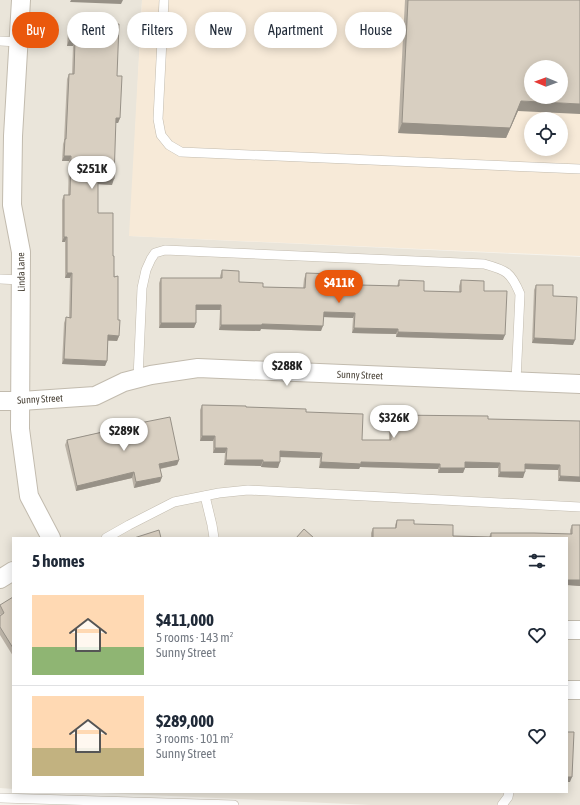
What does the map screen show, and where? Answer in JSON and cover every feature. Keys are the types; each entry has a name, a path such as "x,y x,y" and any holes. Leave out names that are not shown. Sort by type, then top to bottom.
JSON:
{"street":[{"name":"Linda Lane","path":"20,12 21,0"},
{"name":"Linda Lane","path":"19,48 13,136 6,164 21,252 20,429 29,496 50,537"},
{"name":"Sunny Street","path":"0,401 95,396 124,382 138,378 198,368 580,384"},
{"path":"0,579 12,572"},
{"path":"568,630 580,630"},
{"path":"568,690 580,690"}],"lane":[{"path":"164,0 158,119 161,135 169,145 180,152 580,169"},
{"path":"0,41 12,42"},
{"path":"138,378 142,288 146,270 155,253 165,250 484,264 500,268 508,273 520,294 516,381"},
{"path":"0,279 21,280"},
{"path":"108,537 129,524 174,502 248,490 580,507"},
{"path":"205,496 214,537"},
{"path":"502,805 509,793"},
{"path":"0,798 234,805"}],"shaded area":[{"path":"0,0 142,0 141,12 127,12 127,48 140,48 130,236 580,257 580,805 371,805 102,793 568,793 568,537 12,537 12,789 0,788"},
{"path":"142,0 580,0 580,256 129,236 139,48 187,48 187,12 141,12"}],"building":[{"path":"408,0 580,0 580,104 568,103 568,60 524,60 524,101 521,101 510,128 402,123"},
{"path":"75,48 118,48 117,76 122,76 120,118 116,118 114,179 98,179 98,213 113,213 114,277 118,276 118,320 120,320 119,336 108,335 107,361 64,359 66,317 71,318 72,273 67,273 67,237 64,237 64,195 70,195 71,156 64,156 69,74 74,74"},
{"path":"222,270 239,271 239,282 263,283 263,287 305,288 306,273 360,275 360,285 399,286 399,280 424,281 424,291 461,292 461,280 484,281 484,291 507,291 505,335 398,332 398,329 354,328 355,313 324,312 323,326 262,324 221,325 221,305 196,305 196,323 161,323 161,278 222,278"},
{"path":"536,285 553,285 553,296 577,297 575,340 534,338"},
{"path":"202,405 306,409 306,412 363,414 362,440 391,440 391,415 488,416 488,419 580,421 580,477 560,476 560,465 525,464 525,472 500,472 500,463 465,462 465,468 440,468 440,464 361,462 361,464 321,462 322,453 280,451 280,462 263,462 263,460 226,460 227,448 215,448 215,436 202,436"},
{"path":"170,417 179,460 159,464 162,477 136,482 134,472 77,486 67,440"},
{"path":"397,520 414,520 414,524 453,525 453,536 491,537 373,537 373,528 396,528"},
{"path":"572,525 580,525 580,580 568,580 568,537 491,537 491,533 572,534"},
{"path":"304,529 313,537 297,537"},
{"path":"159,530 161,537 137,537"},
{"path":"12,598 12,646 0,627 0,616 4,613 0,605"},
{"path":"568,732 574,732 572,777 568,777"}]}
